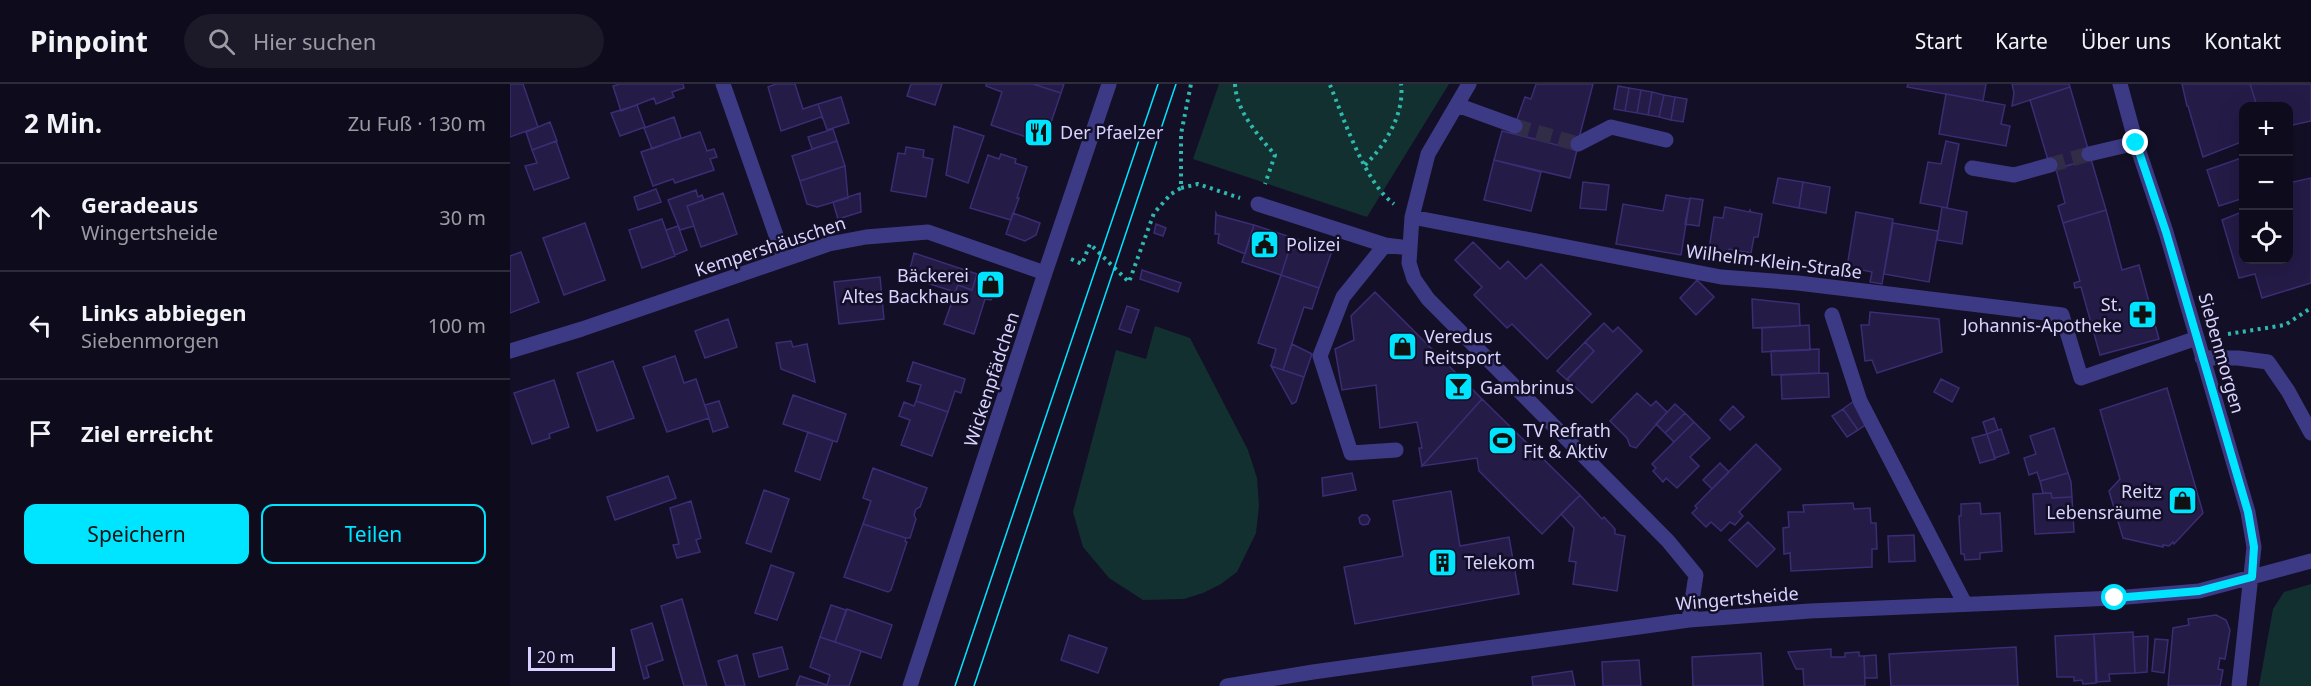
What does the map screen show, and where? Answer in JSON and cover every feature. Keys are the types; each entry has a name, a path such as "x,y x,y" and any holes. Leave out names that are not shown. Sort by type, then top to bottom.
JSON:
{"street":[{"path":"723,84 784,258"},
{"name":"Wickenpfädchen","path":"910,686 1109,84"},
{"path":"1470,84 1428,153 1412,217 1409,263 1414,279 1428,299 1668,541 1696,575 1689,620"},
{"name":"Siebenmorgen","path":"2120,84 2248,512 2254,547 2240,686"},
{"path":"1457,105 1515,126"},
{"path":"1578,144 1611,128 1666,140"},
{"path":"2089,154 2136,143"},
{"path":"1972,168 2014,175 2050,165"},
{"path":"1258,204 1385,245 1409,248"},
{"name":"Wilhelm-Klein-Straße","path":"1412,217 1720,277 1798,283 2062,315 2081,378 2197,338"},
{"name":"Kempershäuschen","path":"510,351 582,329 784,258 829,244 866,237 928,232 1045,273"},
{"path":"1385,245 1343,297 1320,356 1351,453 1396,450"},
{"path":"1832,315 1860,401 1965,604"},
{"path":"2202,358 2238,358 2268,362 2288,391 2311,433"},
{"path":"2252,577 2311,561"},
{"name":"Wingertsheide","path":"1227,686 1689,620 1810,611 2115,598 2199,591 2252,577"}],"path":[{"path":"1180,188 1181,134 1191,84"},
{"path":"1078,262 1082,264 1090,244 1129,282 1154,213 1171,194 1180,188 1198,184 1258,204 1275,155 1244,113 1235,84"},
{"path":"1330,84 1365,165 1386,198 1412,217"},
{"path":"1365,165 1377,153 1401,108 1401,84"},
{"path":"2197,338 2286,325 2311,308"}],"green space":[{"path":"1219,84 1449,84 1367,217 1193,159"},
{"path":"1155,326 1190,338 1248,450 1257,478 1259,506 1256,533 1237,572 1221,584 1184,599 1143,600 1109,578 1083,547 1073,512 1116,350 1146,359"},
{"path":"2311,584 2311,686 2259,686 2273,609 2284,592"}],"building":[{"path":"510,84 523,84 538,127 510,137"},
{"path":"683,84 684,88 672,92 674,97 656,104 654,98 621,111 613,86"},
{"path":"776,84 795,84 803,109 818,104 823,119 821,117 781,131 768,87"},
{"path":"911,84 942,84 935,105 907,96"},
{"path":"986,84 1033,84 1061,93 1044,143 991,125 1002,92"},
{"path":"1033,84 1064,84 1061,93"},
{"path":"1536,84 1593,84 1576,150 1512,133 1525,97 1531,99"},
{"path":"1908,84 1986,84 1983,101 1907,87"},
{"path":"2012,84 2069,84 2070,87 2012,106 2014,93"},
{"path":"2182,84 2250,84 2256,102 2239,102 2239,143 2203,157"},
{"path":"2250,84 2311,84 2311,121 2293,125 2293,102 2256,102"},
{"path":"1618,86 1629,88 1625,111 1614,109"},
{"path":"2070,87 2091,159 2051,170 2030,100"},
{"path":"1629,88 1641,90 1637,113 1625,111"},
{"path":"1641,90 1652,92 1648,115 1637,113"},
{"path":"1652,92 1664,95 1659,117 1648,115"},
{"path":"1946,94 2005,105 2001,124 2010,126 2006,146 1939,134"},
{"path":"1664,95 1675,97 1671,120 1659,117"},
{"path":"841,97 849,123 827,130 818,104"},
{"path":"1675,97 1687,99 1683,122 1671,120"},
{"path":"637,105 645,127 620,136 611,113"},
{"path":"674,117 681,138 652,149 644,128"},
{"path":"550,122 557,141 532,150 526,132"},
{"path":"954,126 984,136 968,183 946,175"},
{"path":"833,129 837,141 812,149 808,137"},
{"path":"1502,131 1577,150 1570,178 1494,160"},
{"path":"700,132 707,151 714,149 717,157 710,159 714,170 675,183 673,179 653,186 641,152"},
{"path":"556,141 569,178 534,190 525,166 537,163 532,150"},
{"path":"837,141 845,166 800,181 792,156"},
{"path":"1946,141 1959,144 1947,208 1920,203 1928,162 1941,164"},
{"path":"906,147 924,150 923,157 933,159 926,197 891,191 898,153 905,154"},
{"path":"1001,154 1016,159 1015,163 1027,167 1011,220 970,208 988,155 999,159"},
{"path":"2091,159 2106,210 2063,223 2058,206 2065,203 2056,169"},
{"path":"2239,159 2239,200 2219,206 2207,170"},
{"path":"1494,160 1541,172 1531,211 1484,200"},
{"path":"845,166 848,198 817,207 807,204 800,181"},
{"path":"1778,178 1803,182 1799,208 1773,203"},
{"path":"2311,178 2311,283 2262,298 2255,274 2239,278 2222,220 2239,213 2239,264 2293,264 2293,182"},
{"path":"1583,182 1609,185 1606,210 1580,208"},
{"path":"1803,182 1830,187 1826,213 1799,208"},
{"path":"656,189 661,202 638,210 634,197"},
{"path":"696,190 698,197 702,195 704,200 687,206 694,226 680,230 668,200"},
{"path":"723,193 737,234 701,247 687,206"},
{"path":"860,193 861,212 838,219 833,202"},
{"path":"1666,195 1690,199 1681,255 1616,244 1623,204 1663,211"},
{"path":"1690,198 1703,200 1699,226 1685,224"},
{"path":"1725,207 1762,214 1758,237 1754,237 1751,253 1729,249 1728,253 1709,249 1714,217 1723,218"},
{"path":"1942,207 1967,212 1962,244 1937,240"},
{"path":"2106,210 2122,270 2139,265 2159,339 2100,355 2081,287 2075,288 2074,283 2080,281 2063,223"},
{"path":"1856,212 1893,219 1882,284 1870,282 1872,272 1847,267"},
{"path":"1013,213 1040,223 1036,235 1025,241 1006,234"},
{"path":"1216,213 1254,225 1245,254 1218,243 1219,234 1215,234"},
{"path":"662,219 675,256 642,268 629,230"},
{"path":"585,223 605,280 564,295 543,238"},
{"path":"1893,223 1938,231 1929,282 1884,274"},
{"path":"1156,224 1166,228 1163,236 1154,233"},
{"path":"1254,225 1293,238 1281,275 1242,262"},
{"path":"678,226 687,250 675,255 666,230"},
{"path":"1293,238 1332,251 1319,288 1281,275"},
{"path":"1473,242 1500,269 1508,261 1526,279 1541,264 1591,314 1547,359 1512,324 1507,328 1474,295 1482,287 1455,260"},
{"path":"521,252 539,302 510,313 510,256"},
{"path":"914,253 977,274 972,290 958,285 955,292 908,277"},
{"path":"1142,270 1181,283 1178,292 1140,279"},
{"path":"977,274 998,281 991,300 985,299 974,334 944,324 958,285 972,290"},
{"path":"1281,275 1319,288 1312,309 1304,307 1283,370 1271,366 1276,349 1258,343"},
{"path":"880,277 884,319 839,324 834,282"},
{"path":"1697,280 1714,297 1696,315 1680,298"},
{"path":"1375,292 1482,399 1422,466 1419,448 1422,448 1417,422 1380,428 1376,385 1342,390 1335,349 1354,340 1351,316"},
{"path":"1752,299 1799,304 1800,326 1753,328"},
{"path":"1127,306 1139,310 1131,333 1119,329"},
{"path":"1870,312 1939,319 1942,352 1877,373 1872,360 1865,361 1861,325 1869,325"},
{"path":"728,319 737,347 705,358 695,331"},
{"path":"1604,323 1613,332 1618,327 1642,351 1592,403 1567,379 1594,351 1585,342"},
{"path":"1809,325 1810,350 1762,352 1762,328"},
{"path":"791,341 793,347 807,344 815,382 781,369 776,343"},
{"path":"1585,342 1594,351 1567,380 1557,371"},
{"path":"1292,344 1312,354 1304,377 1283,370"},
{"path":"1819,349 1819,373 1772,375 1771,351"},
{"path":"675,356 684,383 696,379 709,418 667,432 643,367"},
{"path":"613,361 634,418 597,431 577,373"},
{"path":"913,362 965,379 961,393 955,391 948,412 916,401 921,385 907,381"},
{"path":"1271,366 1304,377 1296,402 1292,404"},
{"path":"1828,373 1829,397 1782,399 1781,375"},
{"path":"1941,379 1959,388 1952,402 1934,392"},
{"path":"554,380 569,427 549,434 550,438 532,444 514,393"},
{"path":"2167,388 2203,513 2174,544 2173,542 2163,547 2123,538 2109,491 2120,479 2100,410"},
{"path":"1637,393 1651,406 1656,401 1667,412 1636,448 1630,446 1627,438 1610,421"},
{"path":"793,395 846,414 837,442 783,424"},
{"path":"1482,399 1580,495 1542,534 1479,471 1477,458 1422,466"},
{"path":"719,401 728,427 713,432 705,405"},
{"path":"916,401 948,412 932,456 901,445 910,420 899,416 904,402 914,406"},
{"path":"1854,401 1868,423 1858,430 1843,409"},
{"path":"1675,404 1685,413 1665,433 1656,424"},
{"path":"1733,406 1744,417 1730,430 1720,420"},
{"path":"1843,409 1858,430 1847,437 1832,416"},
{"path":"1685,413 1694,422 1674,442 1665,433"},
{"path":"1994,418 1998,430 1987,434 1983,422"},
{"path":"1694,422 1710,438 1690,457 1699,466 1677,488 1666,478 1663,482 1653,471 1656,468 1652,464"},
{"path":"2054,428 2068,473 2040,481 2037,472 2029,475 2024,458 2036,454 2030,436"},
{"path":"2001,429 2009,453 1995,458 1987,434"},
{"path":"808,432 833,441 820,480 795,471"},
{"path":"1987,434 1995,459 1980,463 1972,438"},
{"path":"1756,444 1781,469 1739,512 1743,516 1735,525 1730,522 1721,531 1711,522 1706,527 1692,513 1697,508 1695,506"},
{"path":"1720,463 1729,472 1712,489 1703,480"},
{"path":"873,468 927,488 920,507 916,509 914,515 916,519 910,538 863,524 871,501 863,498"},
{"path":"1352,473 1356,490 1323,496 1322,478"},
{"path":"2068,473 2072,497 2052,498 2051,493 2043,493 2040,481"},
{"path":"668,476 676,498 615,520 607,497"},
{"path":"764,490 789,499 771,552 746,543"},
{"name":"Telekom","path":"1451,491 1460,546 1509,537 1519,594 1355,624 1344,567 1403,556 1393,501"},
{"path":"2051,493 2052,498 2072,497 2074,532 2035,534 2033,494"},
{"path":"1580,495 1602,519 1604,517 1615,529 1615,534 1625,536 1617,591 1573,584 1576,562 1569,561 1574,528 1561,514"},
{"path":"691,501 701,538 696,540 700,552 677,558 673,545 679,544 670,508"},
{"path":"1853,503 1854,509 1870,508 1871,523 1876,523 1877,549 1872,549 1872,567 1791,571 1790,553 1784,554 1783,528 1789,527 1788,512 1804,512 1803,505"},
{"path":"1980,503 1981,514 2000,513 2002,551 1980,553 1980,559 1965,560 1964,554 1961,554 1959,516 1961,516 1961,504"},
{"path":"1367,515 1370,519 1368,524 1360,523 1359,518"},
{"path":"1748,522 1775,549 1757,567 1729,540"},
{"path":"863,524 906,538 907,542 891,590 888,592 844,577"},
{"path":"1914,535 1915,561 1889,562 1888,536"},
{"path":"771,565 794,573 777,620 755,613"},
{"path":"682,599 707,686 684,686 674,652 661,606"},
{"path":"831,605 846,610 835,642 820,637"},
{"path":"847,609 892,625 881,658 835,642"},
{"path":"2216,615 2226,620 2230,630 2225,659 2220,658 2218,669 2223,670 2220,686 2168,686 2173,628 2189,625 2188,619"},
{"path":"652,623 663,660 646,666 649,677 644,679 631,630"},
{"path":"2133,632 2135,673 2109,674 2110,681 2097,682 2094,634"},
{"path":"2094,634 2096,683 2083,684 2082,680 2074,681 2074,677 2057,677 2055,636"},
{"path":"1069,635 1107,648 1098,673 1061,660"},
{"path":"2148,636 2147,672 2135,673 2133,637"},
{"path":"820,637 861,651 849,686 796,686 800,676 827,685 830,675 810,667"},
{"path":"2155,639 2168,640 2164,673 2152,671"},
{"path":"782,647 788,669 759,677 753,654"},
{"path":"2016,647 2018,686 1891,686 1889,654"},
{"path":"1831,649 1831,657 1845,657 1845,653 1859,652 1859,656 1864,656 1865,686 1804,686 1803,669 1796,669 1788,652"},
{"path":"1761,653 1763,686 1693,686 1692,657"},
{"path":"737,655 745,686 726,686 718,661"},
{"path":"1876,655 1877,678 1865,678 1864,656"},
{"path":"1639,660 1641,686 1603,686 1602,662"},
{"path":"1572,671 1575,686 1533,686 1532,677"}],"tunnel":[{"path":"1515,126 1578,144"},
{"path":"2050,165 2089,154"}],"tram line":[{"path":"955,686 1158,84"},
{"path":"974,686 1176,84"}],"place":[{"name":"Der Pfaelzer","path":"1039,132"},
{"name":"Polizei","path":"1265,244"},
{"name":"Bäckerei Altes Backhaus","path":"990,285"},
{"name":"St. Johannis-Apotheke","path":"2143,314"},
{"name":"Veredus Reitsport","path":"1403,346"},
{"name":"Gambrinus","path":"1459,387"},
{"name":"TV Refrath Fit & Aktiv","path":"1502,440"},
{"name":"Reitz Lebensräume","path":"2183,501"},
{"name":"Telekom","path":"1443,562"}],"route":[{"path":"2115,598 2199,591 2252,577 2254,547 2248,512 2166,232 2136,143"}]}
